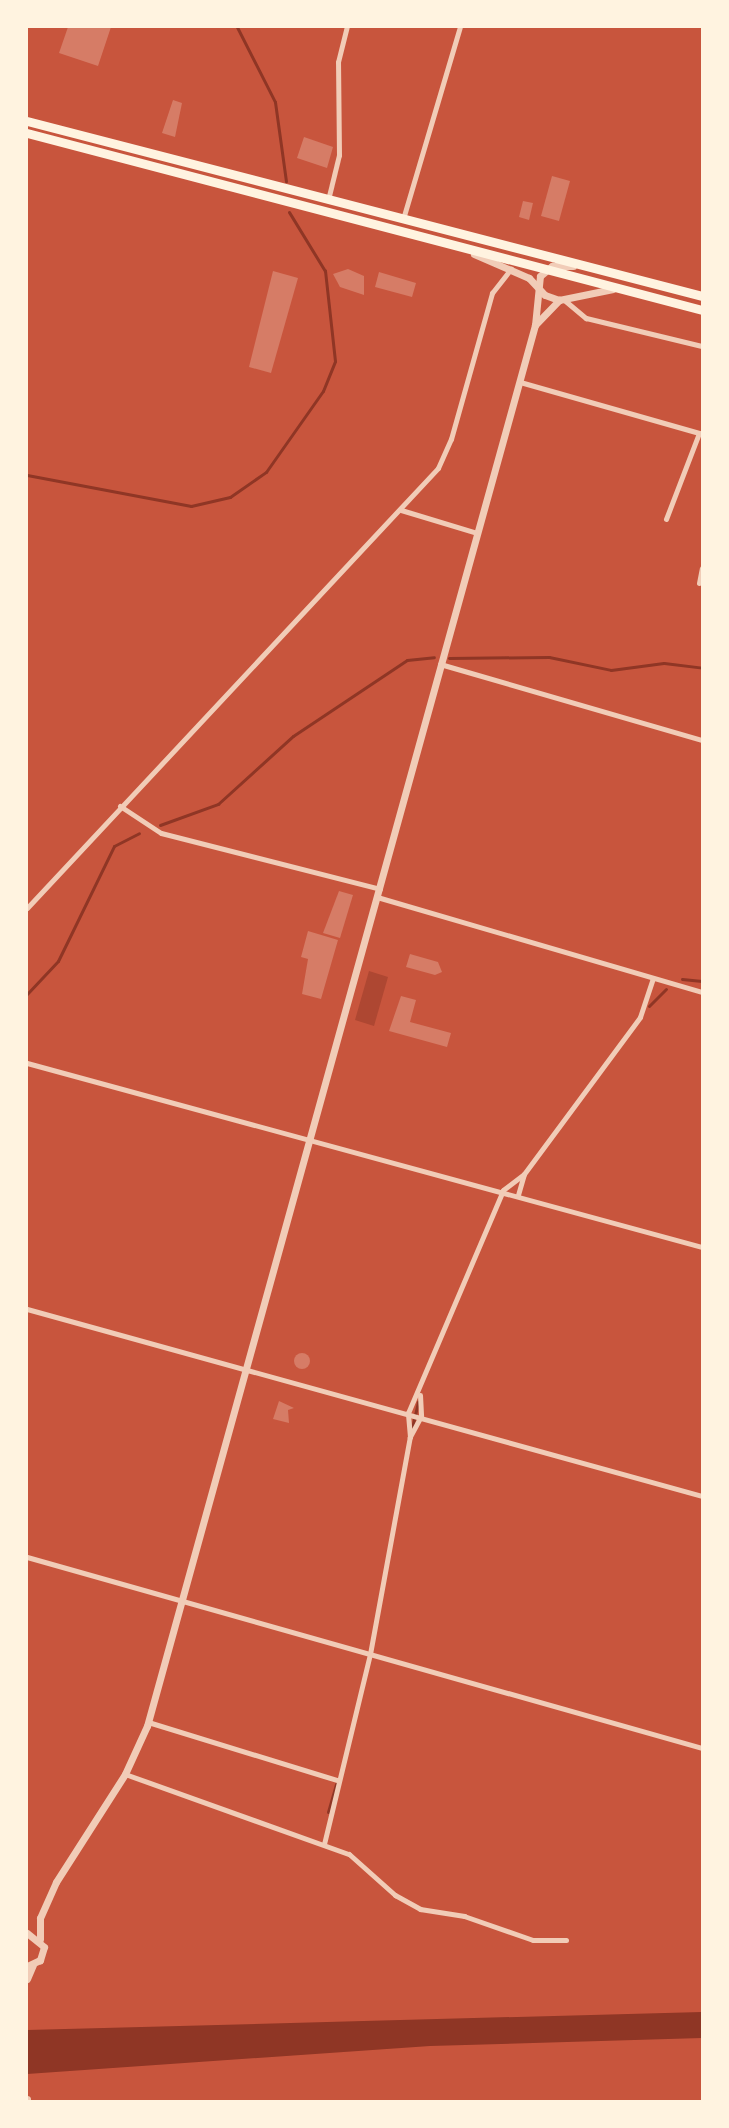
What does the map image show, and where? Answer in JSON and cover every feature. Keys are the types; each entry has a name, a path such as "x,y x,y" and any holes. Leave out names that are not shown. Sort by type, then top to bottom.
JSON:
{"main road":[{"path":"27,121 402,221 702,296"},
{"path":"27,133 702,310"}],"street":[{"path":"327,201 339,155 338,62 347,27"},
{"path":"402,221 460,27"},
{"path":"458,247 511,269 561,299 586,318 702,346"},
{"path":"40,1939 27,1932 40,1918 56,1882 125,1774 148,1722 536,325 537,285 544,270 578,266"},
{"path":"27,908 120,806 401,510 447,452 492,293 511,269"},
{"path":"536,325 561,299 586,290 619,289"},
{"path":"520,382 700,434 666,519"},
{"path":"401,510 477,533"},
{"path":"699,583 702,568"},
{"path":"440,664 702,740"},
{"path":"120,806 161,834 380,889"},
{"path":"377,897 702,992"},
{"path":"324,1844 337,1780 370,1654 410,1437 409,1413 420,1395 504,1191 524,1174 640,1017 653,978"},
{"path":"27,1063 309,1142 504,1191 702,1247"},
{"path":"516,1195 524,1174"},
{"path":"27,1309 247,1371 420,1416 702,1496"},
{"path":"410,1437 420,1416 420,1395"},
{"path":"27,1557 702,1748"},
{"path":"148,1722 337,1780"},
{"path":"125,1774 324,1844 362,1862 410,1905 464,1916 532,1940 566,1940"},
{"path":"27,1979 30,1966 43,1956 40,1918"}],"shaded area":[{"path":"369,971 388,977 374,1026 355,1020"},
{"path":"702,2012 702,2038 430,2046 27,2074 27,2030"}],"building":[{"path":"68,27 111,27 98,66 59,53"},
{"path":"173,100 182,103 175,137 162,133"},
{"path":"304,137 333,147 327,168 297,158"},
{"path":"552,176 570,181 559,221 541,216"},
{"path":"523,201 533,203 529,220 519,217"},
{"path":"348,269 364,276 364,295 340,287 333,274"},
{"path":"273,271 298,278 271,373 249,367"},
{"path":"379,272 416,283 412,297 375,287"},
{"path":"339,891 353,895 340,938 323,933"},
{"path":"308,931 338,940 321,999 302,994 308,959 301,957"},
{"path":"410,954 438,962 442,972 435,975 406,967"},
{"path":"401,996 416,1000 410,1022 451,1033 447,1047 389,1031"},
{"path":"302,1353 308,1355 310,1361 308,1367 302,1369 296,1367 294,1361 296,1355"},
{"path":"279,1401 294,1408 288,1410 289,1423 273,1419"}],"waterway":[{"path":"237,27 275,102 286,181"},
{"path":"27,475 191,506 230,497 266,472 323,391 335,361 325,271 289,212"},
{"path":"160,825 218,804 293,736 407,660 434,657"},
{"path":"449,658 549,657 611,670 664,663 702,668"},
{"path":"27,994 58,961 114,846 139,833"},
{"path":"682,979 702,981"},
{"path":"649,1006 666,989"},
{"path":"412,1428 418,1402"},
{"path":"328,1812 336,1784"}]}
